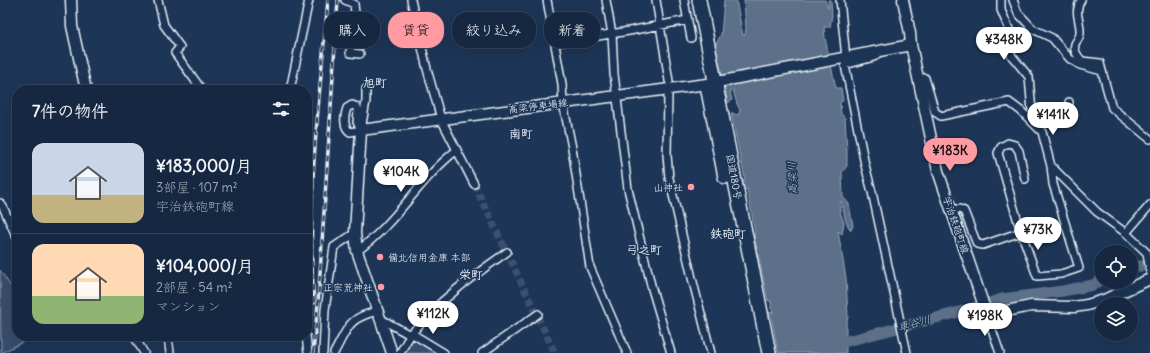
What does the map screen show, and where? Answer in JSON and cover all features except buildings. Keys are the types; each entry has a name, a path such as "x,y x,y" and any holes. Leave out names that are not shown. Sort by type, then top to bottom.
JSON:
{"highway":[{"name":"国道180号","path":"691,0 716,83 760,353"},
{"name":"国道180号","path":"699,0 769,353"}],"main road":[{"path":"71,0 72,26 85,85"},
{"name":"宇治鉄砲町線","path":"903,0 938,171 985,308"},
{"path":"716,83 911,45"},
{"name":"高梁停車場線","path":"361,130 716,83"},
{"path":"361,130 355,233 358,251 392,353"},
{"path":"985,308 1031,306 1074,307 1087,305 1104,300 1150,279"}],"street":[{"path":"158,0 164,25 180,47 175,53 198,85"},
{"path":"291,85 309,0"},
{"path":"345,0 354,4 350,53 360,54"},
{"path":"411,0 427,69 441,119 474,184"},
{"path":"548,0 550,12"},
{"path":"606,0 612,34 616,96 628,188 652,289 671,353"},
{"path":"656,0 669,81"},
{"path":"684,0 691,38"},
{"path":"840,0 843,58"},
{"path":"907,18 910,15 908,0"},
{"path":"1001,0 1001,10 1009,29 1011,55 1029,77 1032,122"},
{"path":"1013,0 1018,13 1028,24 1033,29 1052,38 1070,59 1080,65 1102,71"},
{"path":"1081,0 1077,6 1080,34 1075,43 1075,52 1082,61 1100,63 1112,108 1150,138"},
{"path":"600,36 688,20"},
{"path":"556,48 562,84 563,103 572,148 590,268 626,353"},
{"path":"879,51 874,57 845,65 906,353"},
{"path":"918,78 925,78 935,112 941,116 1009,102 1042,132 1051,166 1053,184 1079,268 1061,274 1037,276 1021,232 998,153 1001,147 1008,143 1015,145 1019,151 1025,179"},
{"path":"361,130 366,101 366,89"},
{"path":"668,95 667,155 669,178 711,353"},
{"path":"1032,122 1059,120 1064,117 1067,112 1069,102"},
{"path":"358,251 372,241 414,192 448,157 457,150"},
{"path":"1051,166 1097,212 1126,233 1147,253 1150,272"},
{"path":"0,203 12,227"},
{"path":"1126,233 1150,205"},
{"path":"951,210 959,209 964,211 977,244 983,245 1021,232"},
{"path":"323,353 324,310 334,247 355,233"},
{"path":"400,353 411,334 427,316 456,289 507,252"},
{"path":"985,308 1000,353"},
{"path":"334,353 349,324 364,314 379,315 444,353"},
{"path":"482,353 538,314"},
{"path":"137,341 144,353"},
{"path":"169,341 170,353"},
{"path":"307,341 308,353"}],"shaded area":[{"path":"0,270 12,288 12,341 25,341 1,353"},
{"path":"415,337 440,353 403,353 411,338"}],"water":[{"name":"高梁川","path":"724,0 736,0 743,35 745,35 744,0 825,0 828,8 828,0 831,0 832,15 830,27 824,27 825,38 836,88 841,88 843,101 840,102 841,114 845,118 847,166 842,172 843,197 849,204 853,226 851,230 848,227 841,201 840,212 844,223 842,234 838,231 846,278 848,317 846,325 846,353 778,353 772,320 769,312 773,313 773,311 771,309 771,301 768,301 754,235 755,232 747,189 744,191 742,182 745,180 731,113 736,115 739,114 740,110 733,90 730,92 732,100 728,103 715,45 721,35"}],"waterway":[{"name":"車谷川","path":"1138,266 1150,265"},
{"name":"車谷川","path":"832,345 963,311 1002,299 1063,291 1094,284"}],"tunnel":[{"path":"474,184 555,353"}],"railway":[{"path":"314,303 312,265 313,189 328,0"},
{"path":"313,353 318,303 338,0"}],"place":[{"name":"山神社","path":"691,187"},
{"name":"備北信用金庫 本部","path":"380,257"},
{"name":"正宗荒神社","path":"381,287"}],"district":[{"name":"旭町","path":"375,82"},
{"name":"南町","path":"521,133"},
{"name":"鉄砲町","path":"728,233"},
{"name":"弓之町","path":"644,249"},
{"name":"栄町","path":"471,274"}]}
